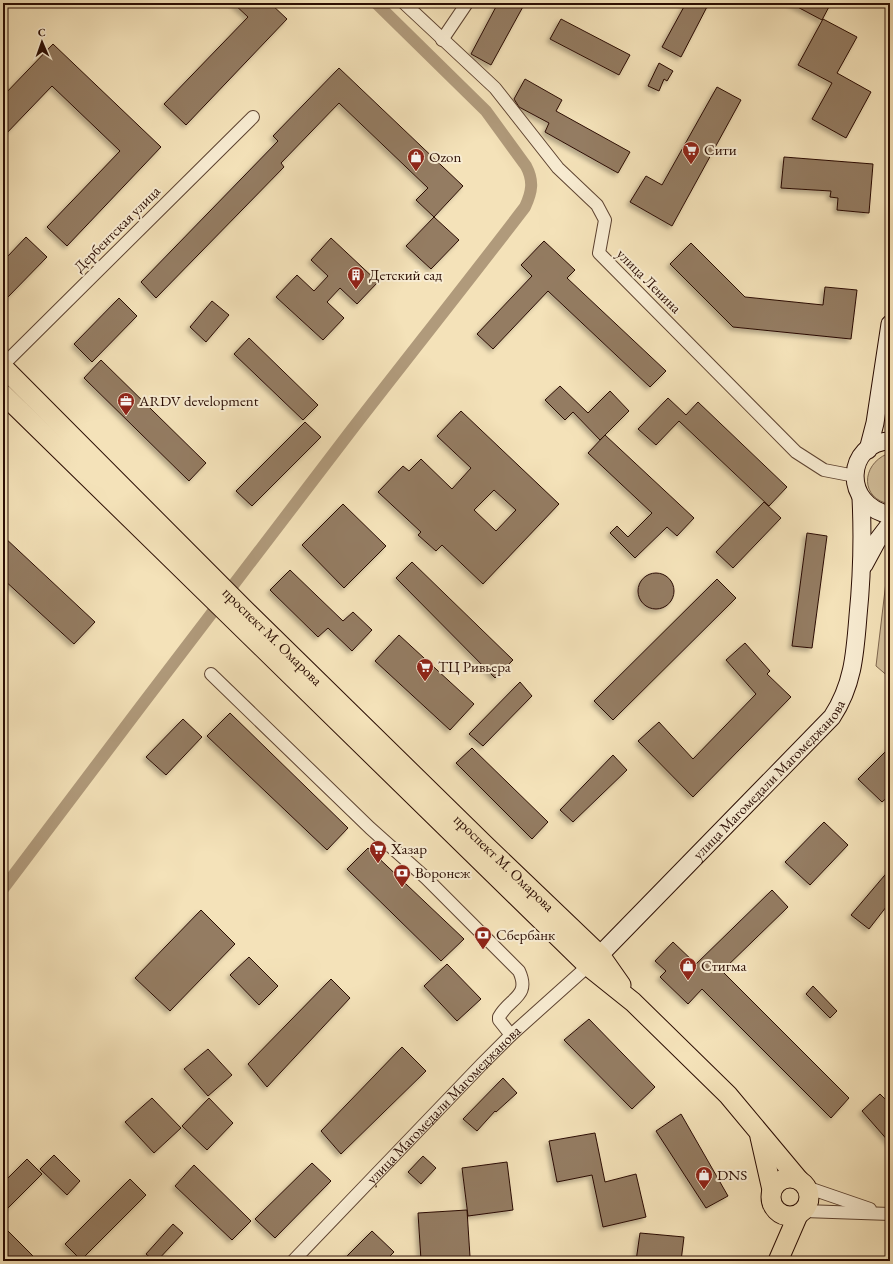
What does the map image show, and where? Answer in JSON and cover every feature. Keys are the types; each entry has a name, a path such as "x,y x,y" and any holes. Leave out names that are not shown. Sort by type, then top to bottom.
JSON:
{"main road":[{"path":"868,450 875,423 885,366 890,324"},
{"name":"проспект М. Омарова","path":"3,366 238,614 594,960 633,1002 739,1106 759,1134 802,1184"},
{"path":"885,366 890,393"},
{"name":"проспект М. Омарова","path":"3,394 216,591"},
{"path":"890,441 875,444 868,450 858,463 854,476 856,487 861,498 868,506 878,512 890,515"},
{"name":"улица Магомедали Магомеджанова","path":"594,960 832,717 840,705 853,667 863,567 861,498"},
{"name":"улица Магомедали Магомеджанова","path":"863,567 877,541 890,524"},
{"path":"759,1134 772,1190 771,1202 777,1212 778,1261"},
{"path":"772,1190 778,1182 788,1178 802,1184 809,1195 808,1203 801,1213 778,1261"},
{"path":"777,1212 787,1217 801,1213"}],"street":[{"name":"улица Ленина","path":"404,3 495,88 558,168 597,205 605,220 600,253 796,452 824,470 854,476"},
{"path":"442,40 467,3"},
{"name":"Дербентская улица","path":"3,366 253,117"},
{"path":"211,674 370,828 426,878 519,971 523,979 523,988 518,996 499,1017 499,1020 511,1035"},
{"name":"улица Магомедали Магомеджановa","path":"293,1261 511,1035 594,960"},
{"path":"802,1184 886,1214"},
{"path":"801,1213 886,1214"}],"shaded area":[{"path":"890,454 890,504 880,501 873,496 869,489 868,481 872,466 878,459"},
{"path":"890,548 890,678 876,666"}],"building":[{"path":"233,3 270,3 287,19 186,125 164,104 248,17"},
{"path":"498,3 525,3 491,65 471,54"},
{"path":"686,3 709,3 681,57 662,47"},
{"path":"790,3 831,3 822,20"},
{"path":"561,19 630,55 619,75 550,39"},
{"path":"823,19 857,37 837,73 871,92 846,138 812,119 832,83 798,65"},
{"path":"53,44 161,147 67,246 47,227 120,151 52,86 3,137 3,96"},
{"path":"659,63 673,71 667,81 664,79 659,91 648,86"},
{"path":"339,68 463,186 434,217 416,200 428,188 339,103 281,163 284,167 156,298 141,282 278,141 273,136"},
{"path":"525,79 562,100 556,111 630,152 618,173 545,132 549,123 519,107 514,99"},
{"path":"717,87 741,100 672,226 630,202 646,176 662,185"},
{"path":"784,157 873,164 869,213 837,210 838,198 830,197 831,191 781,188"},
{"path":"434,217 459,240 431,269 406,246"},
{"path":"26,237 47,257 8,297 3,292 3,251 8,256"},
{"name":"Детский сад","path":"331,238 378,282 357,304 340,288 327,302 344,318 323,340 276,297 297,275 314,291 328,276 311,260"},
{"path":"544,241 575,270 567,278 666,371 650,387 548,291 493,349 477,334 532,276 521,265"},
{"path":"691,243 745,297 823,305 825,287 857,290 851,339 733,327 670,264"},
{"path":"119,298 137,316 92,362 74,344"},
{"path":"212,301 229,315 206,342 190,327"},
{"path":"249,338 318,405 303,420 234,354"},
{"path":"101,360 206,463 189,481 84,378"},
{"path":"560,386 588,413 610,391 629,411 600,440 573,412 565,420 545,400"},
{"path":"668,398 686,415 698,402 787,487 769,506 679,421 656,445 638,429"},
{"path":"461,411 559,504 483,584 442,545 436,551 418,535 421,532 378,492 403,466 409,471 421,459 452,489 471,468 437,436","holes":["494,490 516,510 496,531 474,510"]},
{"path":"305,422 321,437 252,506 236,491"},
{"path":"605,435 694,518 677,536 667,527 635,558 610,533 617,526 628,537 652,513 588,453"},
{"path":"764,502 781,518 733,568 716,552"},
{"path":"343,504 386,546 344,588 302,545"},
{"path":"807,533 827,536 812,648 792,646"},
{"path":"3,536 95,622 74,644 3,579"},
{"path":"412,562 513,660 495,678 396,578"},
{"path":"290,570 343,621 353,612 372,630 352,651 328,628 318,637 270,590"},
{"path":"659,573 669,578 673,584 673,598 669,604 663,608 653,609 643,604 639,598 638,588 643,578 649,574"},
{"path":"717,579 736,598 613,720 594,701"},
{"name":"ТЦ Ривьера","path":"399,635 474,704 450,730 375,661"},
{"path":"745,643 770,671 767,674 791,697 693,797 638,741 659,722 693,759 756,694 726,660"},
{"path":"520,682 532,696 483,746 469,734"},
{"path":"230,713 348,828 327,850 207,736"},
{"path":"183,719 202,737 166,775 146,757"},
{"path":"890,747 890,795 882,802 858,779"},
{"path":"472,748 548,822 532,839 456,763"},
{"path":"613,755 627,770 573,822 560,810"},
{"path":"824,822 848,845 810,885 785,862"},
{"path":"368,848 464,939 441,961 347,869"},
{"path":"890,869 890,902 869,929 851,915"},
{"path":"772,890 788,907 722,971 849,1098 831,1118 702,989 688,1004 660,977 666,971 655,961 673,942 696,964"},
{"path":"201,910 235,944 170,1011 135,978"},
{"path":"249,957 278,986 259,1005 230,975"},
{"path":"447,964 481,999 457,1021 424,986"},
{"path":"331,979 350,998 267,1087 248,1064"},
{"path":"813,986 837,1011 830,1018 806,994"},
{"path":"589,1019 655,1087 632,1109 564,1040"},
{"path":"402,1047 426,1071 341,1154 321,1131"},
{"path":"208,1049 232,1075 208,1096 184,1069"},
{"path":"503,1078 517,1093 496,1112 495,1111 477,1131 463,1119"},
{"path":"880,1094 890,1104 890,1143 862,1111"},
{"path":"152,1098 181,1128 154,1153 125,1122"},
{"path":"209,1098 233,1123 207,1150 182,1126"},
{"path":"681,1114 728,1196 706,1208 656,1131"},
{"path":"595,1133 605,1182 636,1174 646,1217 603,1227 592,1175 557,1182 549,1141"},
{"path":"54,1155 80,1181 67,1195 40,1169"},
{"path":"423,1156 436,1168 421,1184 408,1172"},
{"path":"27,1159 42,1174 3,1213 3,1183"},
{"path":"507,1162 513,1210 468,1216 462,1168"},
{"path":"312,1163 331,1181 275,1238 255,1219"},
{"path":"194,1165 251,1221 232,1240 175,1186"},
{"path":"130,1179 146,1195 81,1260 65,1244"},
{"path":"467,1210 470,1257 421,1260 418,1213"},
{"path":"173,1224 183,1233 157,1261 154,1261 146,1254"},
{"path":"3,1226 38,1261 3,1261"},
{"path":"372,1231 394,1252 385,1261 342,1261"},
{"path":"640,1233 684,1237 681,1261 636,1261"}],"waterway":[{"path":"3,889 132,717 350,432 525,207 531,191 529,171 486,111 376,3"}],"place":[{"name":"Сити","path":"691,165"},
{"name":"Ozon","path":"416,172"},
{"name":"Детский сад","path":"356,290"},
{"name":"ARDV development","path":"126,416"},
{"name":"ТЦ Ривьера","path":"425,682"},
{"name":"Хазар","path":"378,864"},
{"name":"Воронеж","path":"402,888"},
{"name":"Сбербанк","path":"483,950"},
{"name":"Стигма","path":"688,981"},
{"name":"DNS","path":"704,1190"}]}
